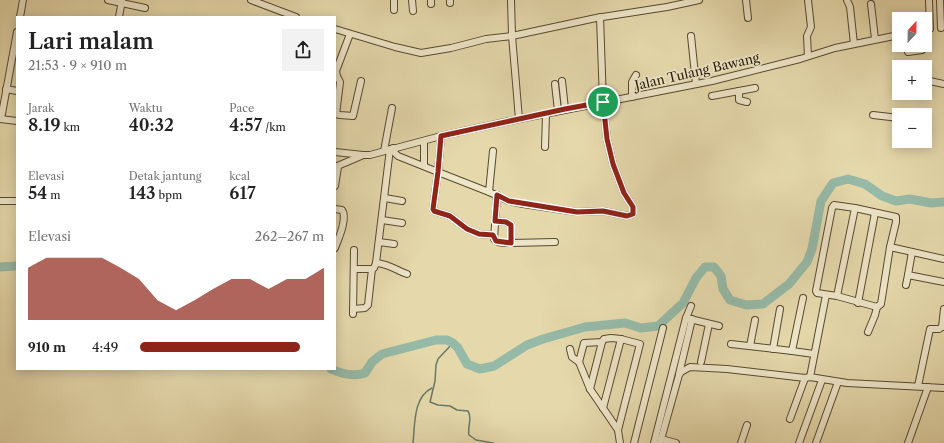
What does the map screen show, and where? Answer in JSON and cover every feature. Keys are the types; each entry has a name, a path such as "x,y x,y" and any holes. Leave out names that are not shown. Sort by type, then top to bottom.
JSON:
{"street":[{"path":"20,16 23,0"},
{"path":"108,0 122,1 145,8"},
{"path":"251,0 293,16"},
{"path":"394,0 394,10"},
{"path":"412,0 413,11"},
{"path":"511,0 512,36 519,119"},
{"path":"336,29 421,53 451,48 486,39 512,36 600,17 667,7 699,0"},
{"path":"746,0 748,18"},
{"path":"808,0 811,24 807,36 808,56"},
{"path":"847,0 850,7 854,44"},
{"path":"929,0 929,12"},
{"path":"932,29 942,28 940,0"},
{"path":"119,16 122,1"},
{"path":"871,4 875,39"},
{"path":"389,150 395,154 509,201 577,212 603,211 627,216 633,214 633,207 624,193 613,164 607,139 603,102 600,17"},
{"path":"336,106 340,82 337,79 336,71 350,34"},
{"name":"Jalan Tulang Bawang","path":"336,152 363,155 389,150 441,136 565,109 696,84 835,48 892,35"},
{"path":"691,36 696,84"},
{"path":"16,37 0,119 16,121"},
{"path":"632,97 632,82 636,75"},
{"path":"336,113 340,115 353,116 361,81"},
{"path":"562,81 565,109"},
{"path":"932,81 944,84"},
{"path":"555,84 558,111"},
{"path":"712,96 755,88"},
{"path":"6,89 16,91"},
{"path":"740,91 739,100 747,102"},
{"path":"354,250 353,311 366,308 368,305 385,198 392,108"},
{"path":"545,146 546,114"},
{"path":"873,115 892,117"},
{"path":"441,136 434,211 450,216 467,229 479,234 493,235"},
{"path":"424,141 424,166"},
{"path":"489,192 493,151"},
{"path":"336,167 363,155"},
{"path":"497,195 493,235 496,241 511,243 555,242"},
{"path":"385,198 402,201"},
{"path":"0,201 16,201"},
{"path":"868,332 876,315 877,307 881,304 896,217 834,205 832,208 816,293 837,296 877,307"},
{"path":"837,296 855,208"},
{"path":"336,209 342,210 344,214 341,233 336,246"},
{"path":"858,303 875,213"},
{"path":"382,220 402,223"},
{"path":"495,221 506,222 511,225 511,243"},
{"path":"379,242 394,244"},
{"path":"890,247 944,260"},
{"path":"906,285 912,252"},
{"path":"354,269 388,265 407,274"},
{"path":"908,275 944,282"},
{"path":"790,419 808,378 826,295"},
{"path":"792,351 803,298"},
{"path":"676,443 661,441 679,376 691,306"},
{"path":"773,349 780,308"},
{"path":"918,386 930,329 939,329 943,327 944,309"},
{"path":"689,318 719,326"},
{"path":"654,443 689,318"},
{"path":"750,346 754,320"},
{"path":"701,362 709,324"},
{"path":"634,443 663,328"},
{"path":"579,362 584,343 602,342 604,339 611,338 622,339 640,344 618,430 620,443"},
{"path":"603,408 622,339"},
{"path":"590,389 602,342"},
{"path":"731,344 814,354"},
{"path":"570,349 572,357 579,362 590,389 618,430"},
{"path":"679,376 681,372 690,368 727,369 838,382 944,388"},
{"path":"799,443 822,380"},
{"path":"816,443 838,382"},
{"path":"908,443 928,387"},
{"path":"741,443 747,425"}],"waterway":[{"path":"334,370 357,375 365,373 372,362 382,354 436,340 447,340 453,343 458,348 467,364 480,369 494,366 527,345 585,327 625,323 641,328 658,326 683,303 696,278 705,267 714,267 721,276 723,289 730,300 746,305 763,304 789,284 807,262 812,249 821,201 833,183 848,179 865,184 882,196 896,201 910,199 931,203 944,202"},
{"path":"0,267 16,266"},
{"path":"453,343 438,359 430,402 438,405 450,406 457,410 468,411 470,417 469,435 476,440 493,443"},
{"path":"413,443 418,405 421,398 432,388"}],"route":[{"path":"603,102 607,139 613,164 624,193 633,207 634,212 630,216 623,216 603,211 577,212 523,204 509,201 497,195 495,221 506,222 512,226 511,243 496,241 493,235 479,234 467,229 450,216 434,211 441,136 603,102"}]}
